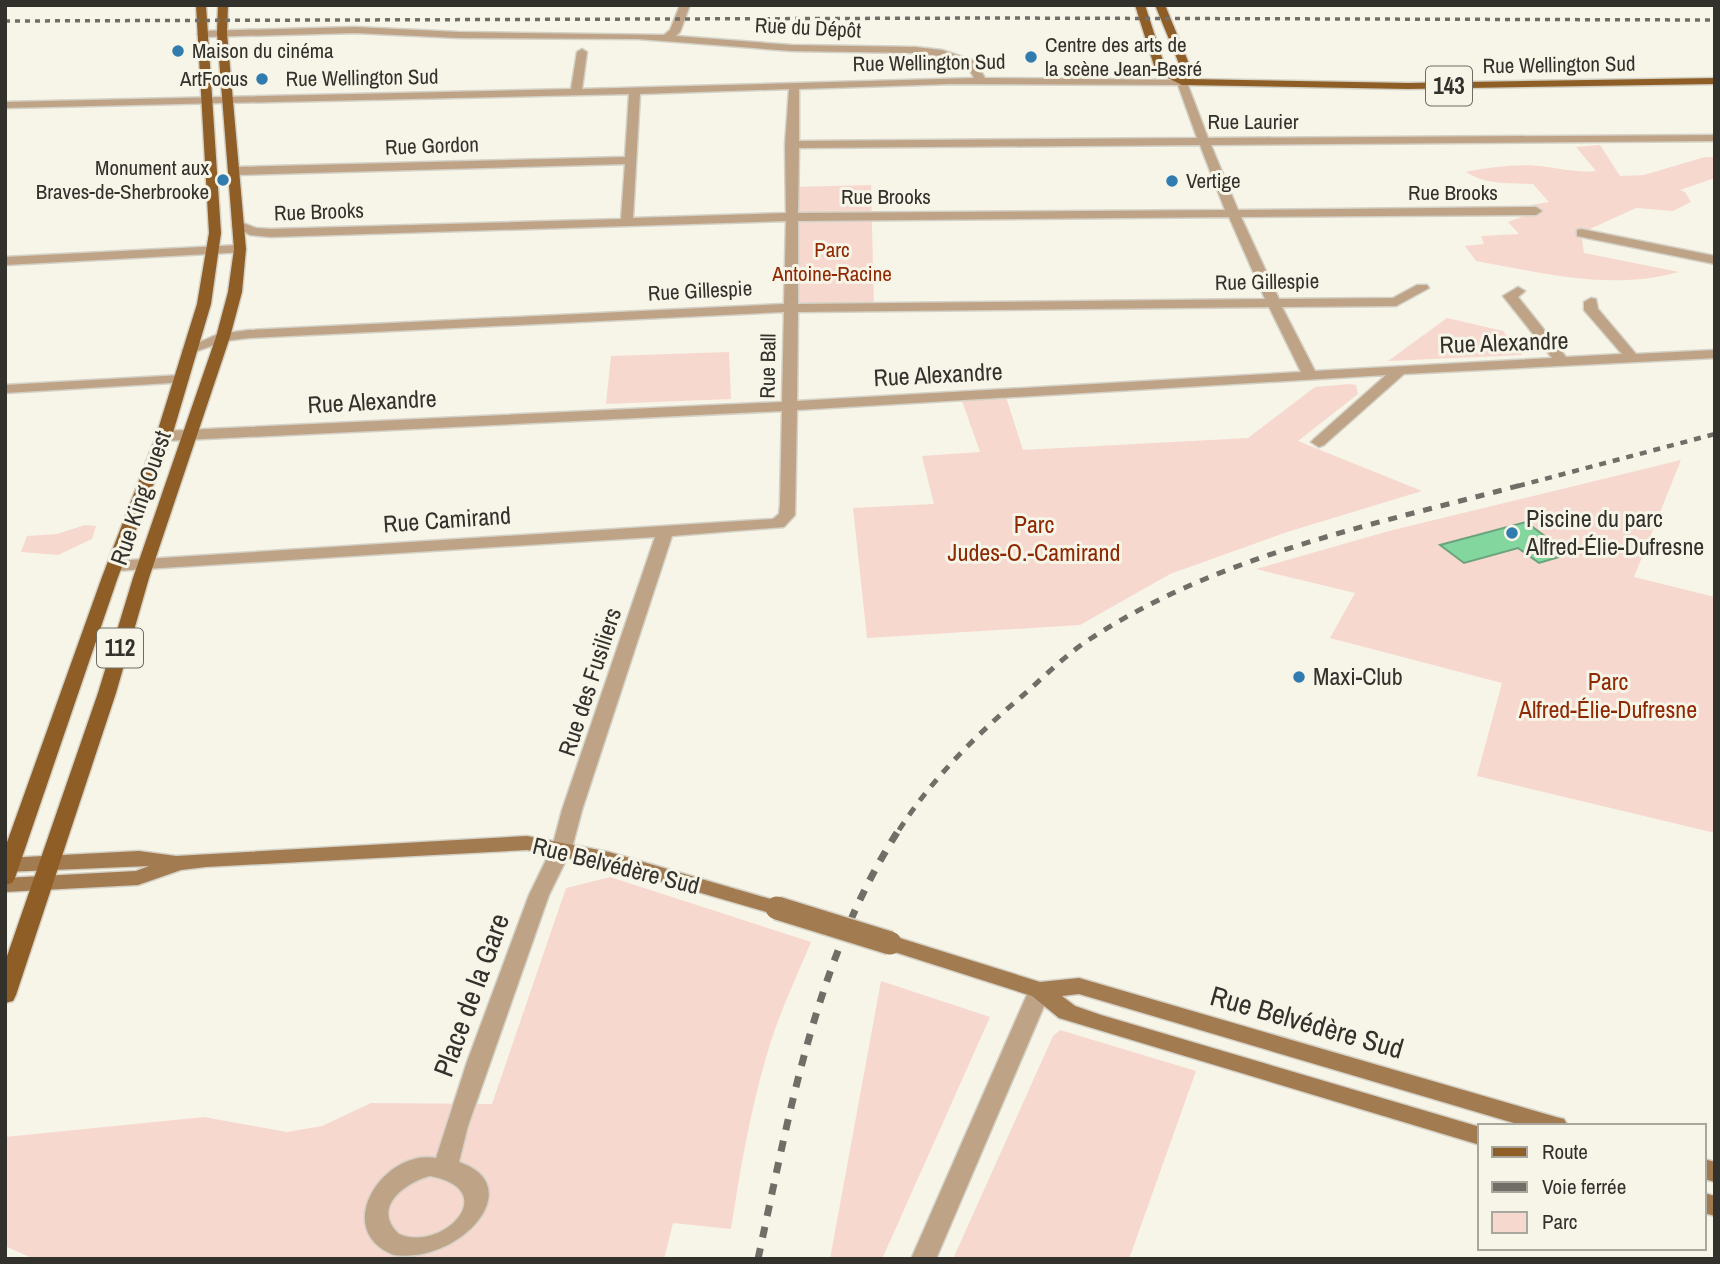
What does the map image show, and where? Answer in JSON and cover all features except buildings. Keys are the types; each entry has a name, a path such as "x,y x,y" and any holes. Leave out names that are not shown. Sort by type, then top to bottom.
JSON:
{"main road":[{"name":"Rue King Ouest","path":"6,873 114,566 163,436 204,304 215,244 201,5"},
{"name":"Rue King Ouest","path":"5,995 107,693 145,564 191,435 235,292 239,237 222,33 223,5"},
{"path":"1140,5 1161,72 1182,82 1187,71 1160,5"},
{"name":"Rue Wellington Sud","path":"1182,82 1420,86 1715,81"},
{"name":"Rue Belvédère Sud","path":"6,873 50,863 139,858 178,863 504,843 562,848 673,877 1040,990 1066,1012 1478,1135"},
{"name":"Rue Belvédère Sud","path":"6,873 42,884 138,878 178,863"},
{"name":"Rue Belvédère Sud","path":"1040,990 1079,986 1549,1124"}],"street":[{"path":"674,5 664,32 666,38 674,32 685,5"},
{"name":"Rue du Dépôt","path":"202,34 355,30 459,35 666,38 792,48 926,51 971,63 981,81"},
{"path":"576,91 582,52"},
{"name":"Rue Wellington Sud","path":"5,105 981,81 1182,82"},
{"path":"1182,82 1233,214 1272,303 1310,376"},
{"name":"Rue Ball","path":"783,520 787,515 788,505 791,145 794,85"},
{"path":"626,222 635,89"},
{"name":"Rue Laurier","path":"791,145 1715,138"},
{"name":"Rue Gordon","path":"235,171 629,160"},
{"name":"Rue Brooks","path":"5,261 215,244 254,232 792,217 1536,212"},
{"path":"1581,233 1715,260"},
{"name":"Rue Gillespie","path":"189,350 223,337 790,308 1396,302 1422,288"},
{"path":"1518,291 1510,296 1563,363"},
{"path":"1591,302 1591,310 1634,360"},
{"name":"Rue Alexandre","path":"163,436 948,398 1399,370 1715,354"},
{"path":"1319,442 1399,370"},
{"path":"5,388 182,379"},
{"name":"Rue Camirand","path":"114,566 769,526 783,520"},
{"name":"Rue des Fusiliers","path":"562,848 572,810 665,532"},
{"name":"Place de la Gare","path":"446,1167 456,1126 478,1062 539,895 562,848"},
{"path":"923,1259 1040,990"}],"green space":[{"path":"1600,145 1620,176 1644,175 1705,157 1715,157 1715,178 1680,190 1685,192 1691,202 1673,211 1636,208 1581,233 1584,253 1679,272 1628,280 1602,280 1552,275 1476,261 1465,246 1484,244 1481,236 1519,234 1508,222 1535,212 1531,205 1549,202 1533,184 1490,181 1466,172 1527,165 1596,171 1576,147"},
{"name":"Parc Antoine-Racine","path":"871,185 874,307 790,308 792,187"},
{"path":"1447,318 1503,331 1522,355 1388,361"},
{"path":"729,352 731,399 606,404 611,356"},
{"name":"Parc Judes-O.-Camirand","path":"1356,385 1358,394 1298,441 1422,491 1287,532 1170,574 1080,625 867,638 853,508 934,504 922,456 980,452 961,398 1005,394 1023,450 1248,438 1315,387"},
{"name":"Parc Alfred-Élie-Dufresne","path":"1681,460 1634,577 1715,597 1715,833 1477,776 1502,683 1330,638 1355,593 1256,569 1389,531"},
{"path":"85,525 96,526 92,539 58,555 21,552 27,536 57,534"},
{"path":"610,877 811,942 781,1013 765,1061 748,1132 731,1229 673,1223 664,1259 34,1259 5,1246 5,1137 204,1117 287,1132 322,1126 371,1103 492,1104 566,888"},
{"path":"881,981 990,1017 882,1259 830,1259"},
{"path":"1060,1030 1196,1071 1129,1259 953,1259 1053,1036"}],"shaded area":[{"name":"Piscine du parc Alfred-Élie-Dufresne","path":"1526,522 1569,554 1539,563 1518,548 1464,563 1440,545"}],"railway":[{"path":"5,21 993,18 1715,20"},
{"path":"1518,486 1715,434"},
{"path":"899,830 940,776 987,727 1072,652 1140,610 1246,563 1357,528 1525,484"},
{"path":"758,1259 795,1092 827,982 871,877 900,828"}],"place":[{"name":"Maison du cinéma","path":"178,51"},
{"name":"Centre des arts de la scène Jean-Besré","path":"1031,57"},
{"name":"ArtFocus","path":"262,79"},
{"name":"Monument aux Braves-de-Sherbrooke","path":"223,180"},
{"name":"Vertige","path":"1172,181"},
{"name":"Piscine du parc Alfred-Élie-Dufresne","path":"1512,533"},
{"name":"Maxi-Club","path":"1299,677"}]}
